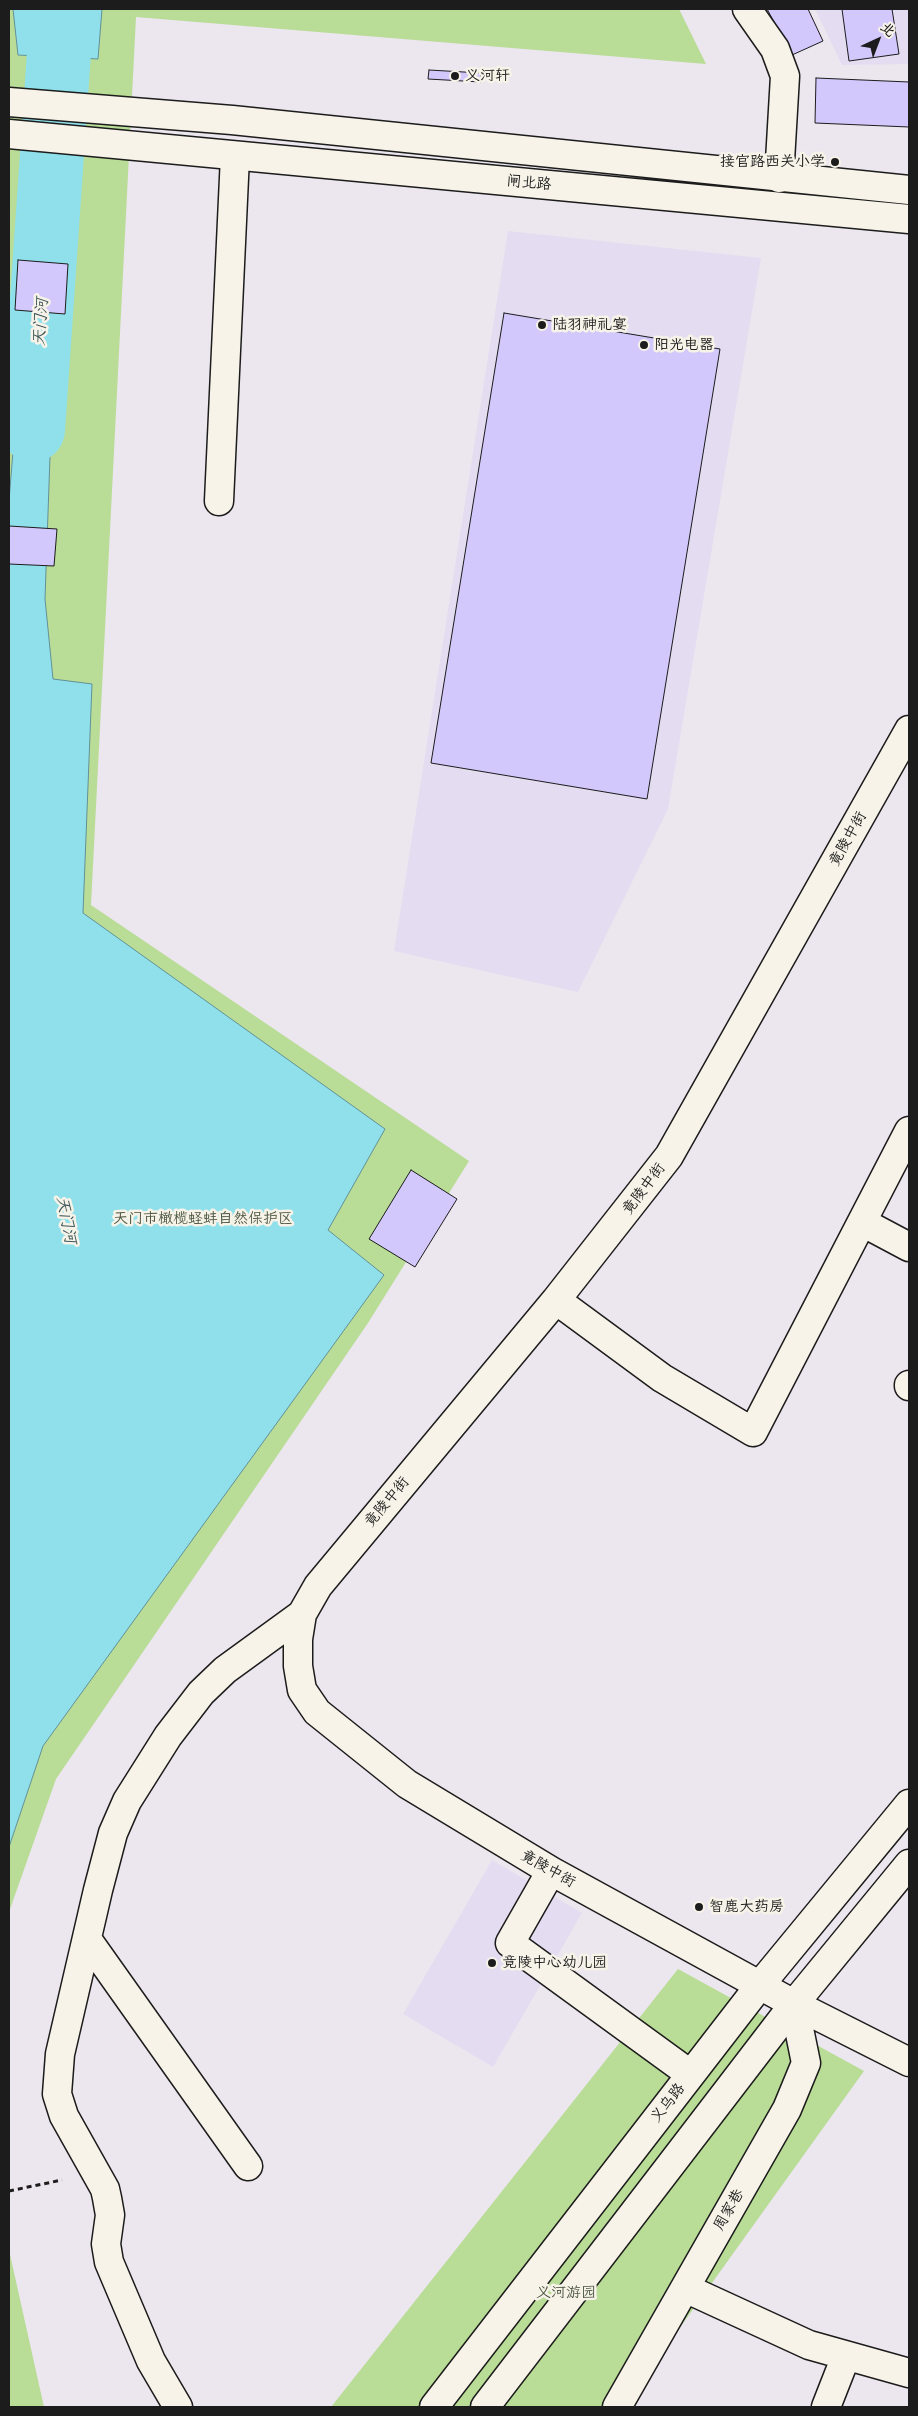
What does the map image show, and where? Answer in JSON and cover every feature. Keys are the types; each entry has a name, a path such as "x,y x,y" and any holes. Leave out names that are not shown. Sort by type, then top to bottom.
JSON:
{"main road":[{"path":"747,9 775,49 785,76 779,178"},
{"name":"闸北路","path":"9,102 150,113 909,190"},
{"name":"闸北路","path":"9,134 909,219"},
{"path":"220,501 235,156"},
{"name":"竟陵中街","path":"909,730 689,1124 646,1187 556,1300 318,1586 302,1614 298,1639 298,1666 302,1690 317,1712 407,1784 551,1871 794,2004 909,2062"},
{"path":"556,1300 662,1378 753,1432 909,1131"},
{"path":"862,1222 909,1247"},
{"path":"178,2407 151,2361 116,2283 106,2252 109,2207 105,2189 64,2116 57,2094 60,2054 113,1833 127,1801 147,1767 202,1694 224,1670 302,1614"},
{"name":"义乌路","path":"434,2407 760,1985 909,1804"},
{"path":"485,2407 794,2004 909,1864"},
{"path":"551,1871 510,1943 690,2074"},
{"path":"87,1939 248,2166"},
{"name":"周家巷","path":"617,2407 788,2109 806,2063 794,2004"},
{"path":"685,2288 809,2345 909,2373"},
{"path":"826,2407 846,2356"}],"path":[{"path":"9,2191 64,2179"}],"shaded area":[{"path":"815,9 909,9 909,64 842,65"},
{"path":"508,231 761,258 668,809 578,992 394,951"},
{"name":"竟陵中心幼儿园","path":"492,1860 582,1913 493,2067 403,2014"}],"green space":[{"name":"天门市橄榄蛏蚌自然保护区","path":"9,9 679,9 706,64 136,17 91,905 469,1161 368,1323 56,1779 9,1912"},
{"name":"义河游园","path":"678,1969 864,2071 623,2407 331,2407"},
{"path":"9,2250 44,2407 9,2407"}],"water":[{"path":"13,9 102,9 98,59 18,55"},
{"name":"天门市橄榄蛏蚌自然保护区","path":"22,340 54,342 45,599 53,679 92,684 83,913 385,1129 328,1230 384,1275 43,1746 9,1847 9,501"}],"building":[{"path":"767,9 808,9 823,41 792,55"},
{"path":"842,9 892,9 899,54 849,61"},
{"name":"义河轩","path":"429,70 481,73 481,82 428,79"},
{"path":"816,78 909,82 909,127 815,123"},
{"path":"18,260 68,264 65,314 15,310"},
{"path":"504,313 720,349 647,799 431,763"},
{"path":"9,526 57,529 54,566 9,564"},
{"path":"411,1170 457,1199 415,1267 369,1239"}],"waterway":[{"name":"天门河","path":"33,430 62,9"}],"place":[{"name":"义河轩","path":"455,76"},
{"name":"接官路西关小学","path":"835,162"},
{"name":"陆羽神礼宴","path":"542,325"},
{"name":"阳光电器","path":"644,345"},
{"name":"智鹿大药房","path":"699,1907"},
{"name":"竟陵中心幼儿园","path":"492,1963"}]}
